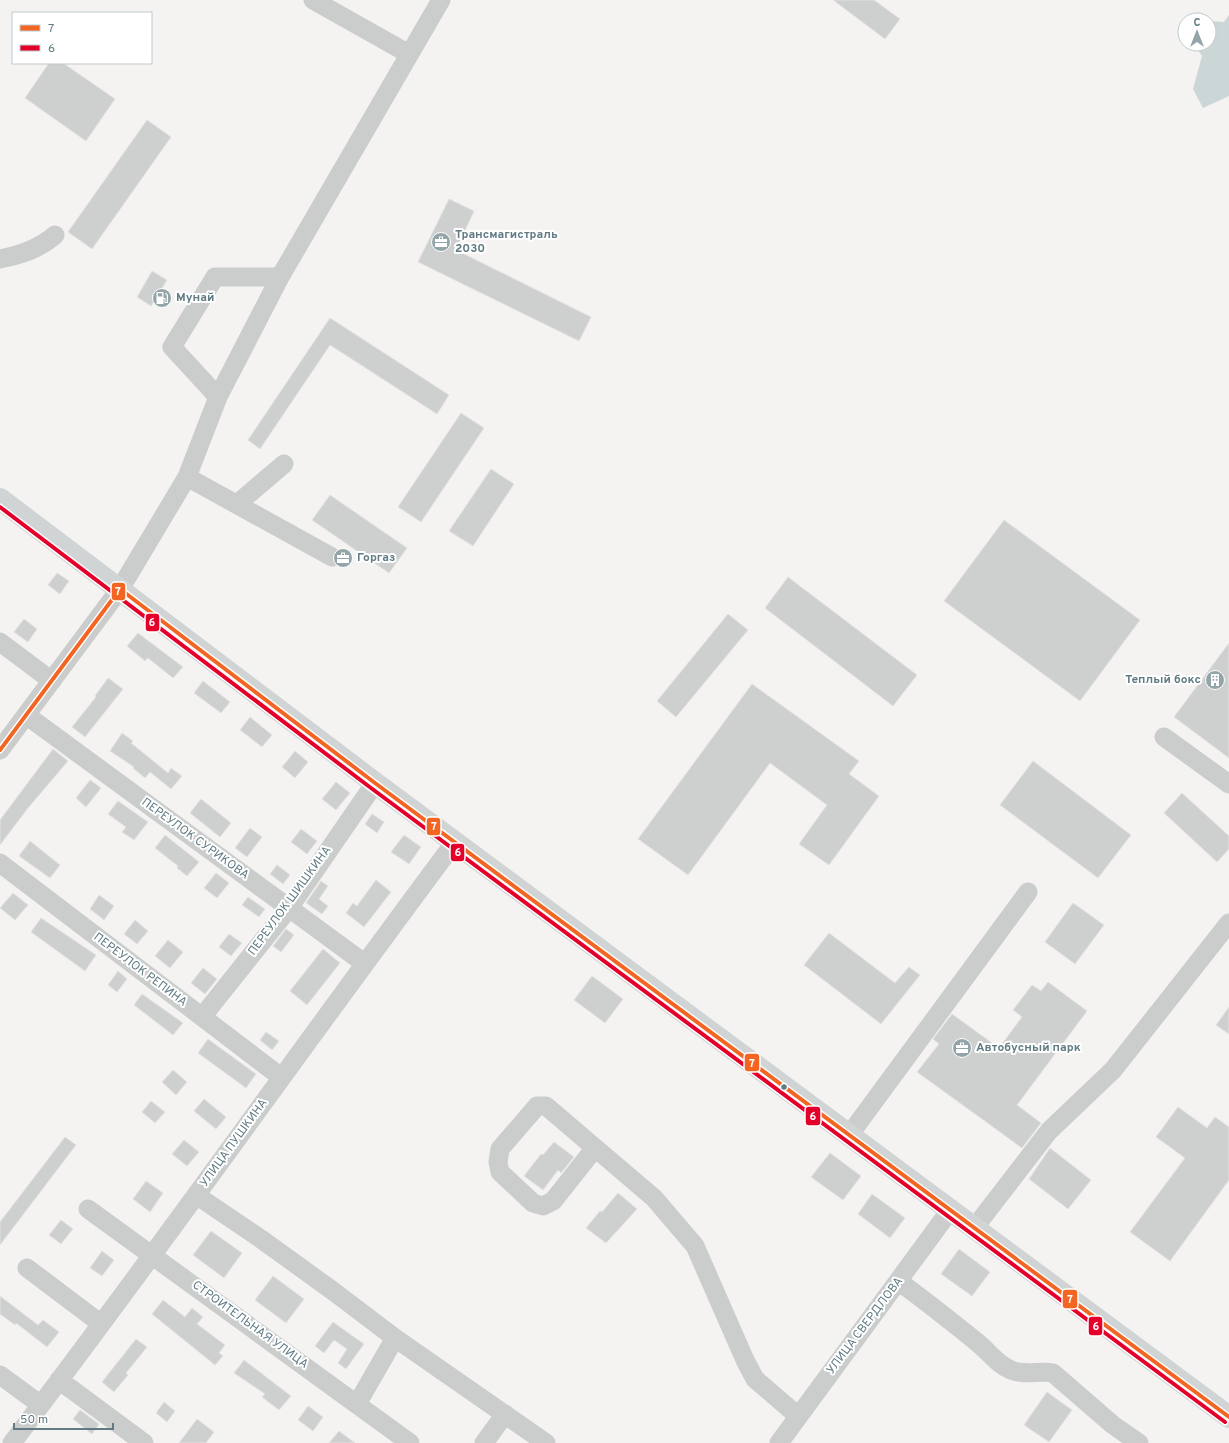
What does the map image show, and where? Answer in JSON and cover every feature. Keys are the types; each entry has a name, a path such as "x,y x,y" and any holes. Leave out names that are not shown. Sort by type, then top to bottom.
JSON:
{"highway":[{"path":"0,499 375,783 952,1209 1229,1417"}],"street":[{"path":"313,0 409,54"},
{"path":"0,750 120,589 187,477 218,397 280,277 441,0"},
{"path":"0,259 18,256 38,248 55,235"},
{"path":"218,397 172,347 215,277 280,277"},
{"path":"237,504 284,464"},
{"path":"187,477 332,557"},
{"path":"0,642 52,681"},
{"name":"ПЕРЕУЛОК СУРИКОВА","path":"26,715 364,963"},
{"path":"1164,737 1229,784"},
{"name":"ПЕРЕУЛОК ШИШКИНА","path":"202,1017 288,908 375,783"},
{"name":"УЛИЦА ПУШКИНА","path":"12,1443 100,1323 154,1255 364,963 456,842"},
{"name":"ПЕРЕУЛОК РЕПИНА","path":"0,863 281,1077"},
{"path":"850,1134 1028,892"},
{"path":"976,1227 1049,1131 1113,1070 1229,923"},
{"path":"595,1148 553,1200 543,1206 533,1202 500,1172 498,1162 500,1150 537,1106 546,1106 654,1198 696,1246 745,1360 755,1379 798,1416"},
{"path":"196,1196 333,1290 395,1338 546,1443"},
{"name":"СТРОИТЕЛЬНАЯ УЛИЦА","path":"88,1209 154,1255 410,1443"},
{"name":"УЛИЦА СВЕРДЛОВА","path":"779,1443 952,1209"},
{"path":"27,1268 100,1323"},
{"path":"898,1281 950,1320 980,1345 998,1363 1013,1371 1027,1373 1046,1371 1053,1373 1113,1425 1139,1443"},
{"path":"357,1404 395,1338"},
{"path":"0,1375 40,1405"},
{"path":"59,1380 144,1443"},
{"path":"484,1443 505,1414"}],"shaded area":[{"path":"1229,15 1229,96 1203,108 1193,89 1202,56 1199,52 1217,52 1217,22 1224,22"}],"building":[{"path":"833,0 874,0 900,19 885,39"},
{"path":"48,64 64,64 115,99 86,141 25,98"},
{"path":"147,120 171,137 92,249 68,232"},
{"path":"449,199 474,211 456,250 591,317 579,341 418,262"},
{"path":"152,271 167,280 151,306 137,297"},
{"path":"330,318 449,395 437,414 330,345 260,449 248,440"},
{"path":"461,413 484,428 421,522 398,507"},
{"path":"491,469 514,484 473,546 449,531"},
{"path":"330,495 407,548 389,573 312,520"},
{"path":"1004,520 1140,620 1080,701 944,601"},
{"path":"57,573 69,581 60,594 48,585"},
{"path":"788,577 917,675 893,706 765,608"},
{"path":"728,614 748,630 676,717 657,701"},
{"path":"24,619 37,629 28,642 14,632"},
{"path":"138,633 183,667 173,678 148,658 145,661 127,646"},
{"name":"Теплый бокс","path":"1229,643 1229,758 1174,717"},
{"path":"108,678 123,689 85,737 72,727 96,697 95,696"},
{"path":"203,681 230,702 221,713 194,693"},
{"path":"752,684 859,761 849,774 879,796 829,865 799,844 827,805 770,763 688,875 638,839"},
{"path":"250,717 272,735 262,747 240,730"},
{"path":"122,733 133,741 131,743 168,773 171,768 182,776 171,789 150,772 145,778 133,768 134,767 110,751"},
{"path":"53,749 68,761 28,808 0,845 0,820"},
{"path":"295,751 308,762 295,778 282,767"},
{"path":"1033,761 1131,835 1098,878 1000,805"},
{"path":"90,780 101,788 86,807 76,798"},
{"path":"336,782 350,793 336,810 322,799"},
{"path":"1182,793 1229,836 1229,849 1217,862 1164,813"},
{"path":"201,799 231,823 220,837 190,813"},
{"path":"118,801 148,822 134,840 122,832 126,827 108,814"},
{"path":"372,814 384,822 377,833 365,824"},
{"path":"250,828 262,837 247,857 235,848"},
{"path":"301,829 317,841 307,854 291,842"},
{"path":"165,835 199,862 187,876 177,868 178,866 155,848"},
{"path":"404,835 421,847 409,864 391,852"},
{"path":"30,841 60,865 50,878 19,856"},
{"path":"277,865 290,875 283,884 270,874"},
{"path":"216,873 229,883 217,898 204,888"},
{"path":"376,880 391,892 364,927 346,913 353,903 357,906"},
{"path":"321,881 328,886 319,899 328,906 322,914 306,903"},
{"path":"13,893 28,905 15,920 0,908"},
{"path":"99,895 114,906 104,920 90,909"},
{"path":"248,897 265,909 259,917 242,905"},
{"path":"1073,903 1104,925 1075,964 1045,942"},
{"path":"41,918 96,955 85,971 31,932"},
{"path":"135,920 148,931 137,944 124,934"},
{"path":"286,929 294,935 281,952 273,946"},
{"path":"829,933 895,983 909,967 920,975 881,1024 804,965"},
{"path":"229,934 242,943 231,956 219,947"},
{"path":"168,940 183,952 170,968 155,956"},
{"path":"323,949 340,963 307,1005 290,991"},
{"path":"203,968 217,979 205,994 191,983"},
{"path":"118,971 127,979 117,992 108,985"},
{"path":"592,976 623,999 605,1023 574,1000"},
{"path":"1048,982 1087,1011 1017,1105 1041,1123 1022,1148 917,1072 939,1044 933,1039 952,1014 999,1048 1022,1017 1013,1010 1032,985 1041,991"},
{"path":"142,994 183,1023 173,1035 134,1005"},
{"path":"1229,1007 1229,1034 1216,1025"},
{"path":"266,1032 279,1041 272,1050 260,1040"},
{"path":"208,1039 256,1074 246,1088 198,1053"},
{"path":"173,1070 187,1082 176,1095 162,1082"},
{"path":"204,1099 226,1117 216,1129 194,1111"},
{"path":"151,1101 165,1112 155,1123 142,1112"},
{"path":"1178,1107 1207,1128 1215,1117 1229,1127 1229,1180 1170,1261 1130,1232 1185,1158 1156,1137"},
{"path":"65,1137 76,1145 0,1245 0,1222"},
{"path":"184,1140 199,1152 187,1166 172,1154"},
{"path":"554,1142 574,1157 561,1173 558,1170 543,1190 524,1176 541,1154 543,1155"},
{"path":"1050,1148 1091,1180 1068,1209 1029,1179"},
{"path":"830,1153 861,1176 843,1200 811,1177"},
{"path":"146,1181 163,1193 150,1212 133,1199"},
{"path":"618,1193 637,1209 606,1243 586,1228"},
{"path":"872,1194 905,1218 890,1238 858,1214"},
{"path":"61,1220 73,1229 61,1244 49,1235"},
{"path":"211,1231 242,1253 224,1278 193,1255"},
{"path":"959,1249 990,1272 972,1296 941,1274"},
{"path":"102,1251 114,1260 102,1276 90,1268"},
{"path":"273,1276 304,1299 286,1323 255,1300"},
{"path":"0,1296 38,1325 43,1320 59,1332 47,1347 16,1323 15,1325 0,1314"},
{"path":"163,1300 185,1317 192,1308 203,1317 197,1324 225,1345 219,1353 223,1356 215,1365 152,1314"},
{"path":"333,1322 364,1344 346,1369 338,1363 347,1349 334,1340 324,1353 315,1346"},
{"path":"136,1339 147,1347 126,1373 128,1375 114,1392 102,1382"},
{"path":"244,1360 291,1396 279,1410 262,1397 265,1394 234,1373"},
{"path":"1047,1392 1072,1410 1049,1442 1024,1425"},
{"path":"164,1402 175,1411 167,1422 156,1413"},
{"path":"308,1406 323,1417 313,1431 298,1420"},
{"path":"80,1410 99,1424 92,1434 73,1419"},
{"path":"197,1419 214,1432 206,1443 179,1443"},
{"path":"339,1431 355,1443 329,1443"}],"transit line":[{"name":"6","path":"0,507 371,788 1225,1422"},
{"name":"7","path":"0,750 120,589 375,783 1229,1417"}],"place":[{"name":"Трансмагистраль 2030","path":"441,242"},
{"name":"Мунай","path":"162,298"},
{"name":"Горгаз","path":"343,558"},
{"name":"Теплый бокс","path":"1215,680"},
{"name":"Автобусный парк","path":"962,1048"}]}
